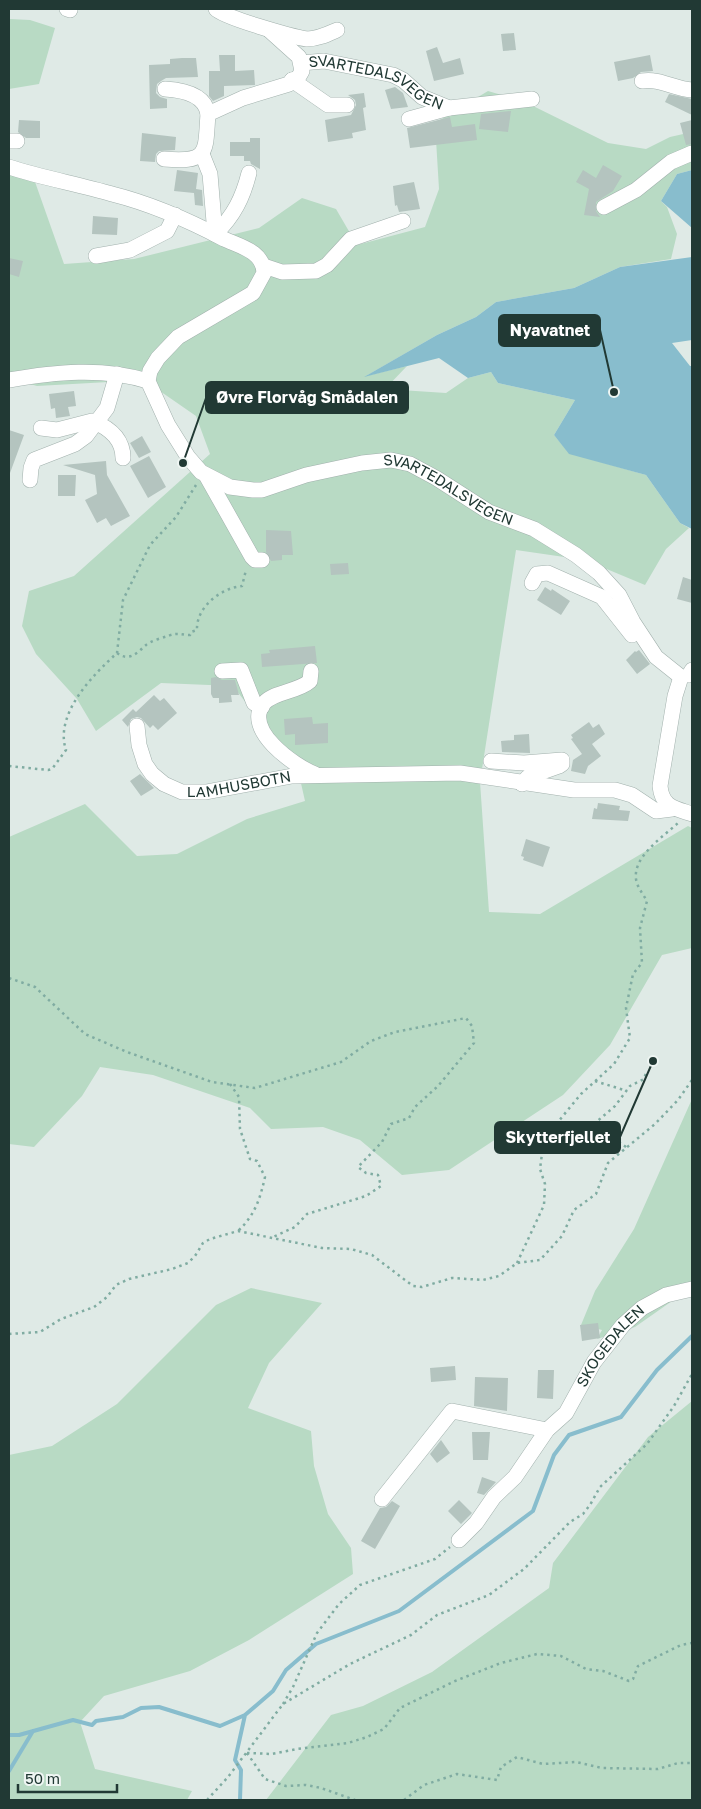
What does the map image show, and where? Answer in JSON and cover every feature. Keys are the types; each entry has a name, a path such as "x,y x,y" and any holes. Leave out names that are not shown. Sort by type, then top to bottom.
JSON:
{"street":[{"name":"SVARTEDALSVEGEN","path":"213,9 269,30 308,39 318,38 337,30"},
{"name":"SVARTEDALSVEGEN","path":"208,114 243,98 289,84 292,80 298,78 302,71 299,57 292,48 269,30"},
{"name":"SVARTEDALSVEGEN","path":"301,63 324,61 393,75 403,80 422,97 449,108"},
{"name":"SVARTEDALSVEGEN","path":"292,80 328,105 347,105"},
{"path":"642,81 657,80 679,89 692,90"},
{"path":"165,89 183,91 201,99 208,114 207,137 202,154 210,174 215,234"},
{"name":"SVARTEDALSVEGEN","path":"408,119 449,108 532,99"},
{"path":"604,207 612,205 636,190 672,162 692,153"},
{"path":"164,159 194,158 202,154"},
{"path":"9,168 53,181 110,193 175,215 250,250 261,259 264,266 264,273 254,293 178,337 158,358 148,381 117,374 70,372 9,380"},
{"path":"215,234 227,222 238,206 244,194 249,173"},
{"path":"96,256 130,250 167,231 175,215"},
{"path":"264,266 282,272 316,271 327,265 352,239 403,220"},
{"path":"30,480 34,460 75,444 96,423 109,403 117,374"},
{"name":"SVARTEDALSVEGEN","path":"148,381 168,425 188,457 204,474 255,560 262,560"},
{"path":"42,428 57,430 92,421 120,442 123,458"},
{"name":"SVARTEDALSVEGEN","path":"204,474 239,489 262,490 306,476 362,463 391,460 410,464 489,512 534,529 591,567 614,587 644,640 656,657 689,674"},
{"name":"SVARTEDALSVEGEN","path":"532,583 537,574 548,573 581,589 597,594 610,606 631,635 644,640"},
{"path":"222,670 241,670 254,703 262,707 268,700 306,685 312,677 311,671"},
{"path":"672,809 663,799 660,786 675,696 689,674"},
{"name":"LAMHUSBOTN","path":"262,707 259,723 278,752 301,768 321,776"},
{"name":"LAMHUSBOTN","path":"137,726 139,745 145,764 152,774 164,784 182,792 206,792 292,776 460,774 574,790 615,790 632,795 656,811 672,809 690,814"},
{"path":"491,761 524,763 562,760 562,764 559,766 528,777 522,784"},
{"name":"SKOGEDALEN","path":"459,1540 476,1523 494,1497 515,1477 547,1430 566,1413 594,1362 636,1313 666,1295 692,1289"},
{"path":"382,1499 452,1411 547,1430"}],"path":[{"path":"9,766 52,769 66,750 64,742 68,714 92,675 116,653 123,600 150,546 176,517 204,474"},
{"path":"116,653 122,657 129,657 140,653 147,644 169,635 179,633 190,635 191,632 197,630 197,625 204,608 219,592 242,586 248,549"},
{"path":"517,1263 544,1205 544,1184 540,1169 543,1146 548,1134 595,1081 614,1064 630,1038 626,1008 633,974 642,963 640,928 646,901 636,880 637,868 644,856 690,814"},
{"path":"9,978 35,987 85,1034 127,1052 212,1082 255,1088 341,1062 371,1042 395,1032 466,1018 472,1026 474,1043 438,1086 415,1107 409,1118 391,1124 382,1142 358,1167 366,1173 378,1175 381,1186 366,1196 307,1214 295,1227 271,1238"},
{"path":"626,1147 594,1124 615,1106 630,1086 644,1079 646,1073"},
{"path":"9,1334 40,1332 61,1319 94,1307 116,1285 129,1279 172,1269 188,1262 195,1256 203,1243 210,1239 238,1231 322,1248 351,1249 372,1255 413,1286 422,1287 452,1278 482,1280 499,1276 517,1263 540,1260 562,1236 574,1210 596,1194 608,1163 655,1124 678,1100 692,1080"},
{"path":"595,1081 627,1090"},
{"path":"230,1084 239,1097 240,1129 245,1150 250,1159 257,1161 265,1177 258,1205 238,1231"},
{"path":"284,1704 350,1664 411,1634 438,1615 489,1595 524,1569 570,1522 582,1514 600,1487 647,1444 674,1406 692,1374"},
{"path":"207,1800 247,1753 265,1726 284,1704 317,1634 339,1604 360,1585 435,1559 459,1540"},
{"path":"247,1753 272,1754 348,1743 367,1737 384,1729 400,1708 455,1680 501,1663 528,1656 537,1654 560,1656 586,1669 603,1671 630,1681 633,1679 638,1666 681,1645 692,1643"},
{"path":"247,1753 265,1779 286,1786 306,1785 320,1788 355,1800"},
{"path":"404,1800 424,1785 457,1774 497,1780 501,1767 517,1757 543,1764 576,1762 602,1768 658,1769 678,1763 692,1762"}],"green space":[{"path":"9,19 30,20 55,28 39,84 9,89"},
{"path":"488,91 525,102 608,143 646,149 670,137 692,132 692,170 677,174 661,201 667,207 677,234 671,259 620,267 574,288 496,302 476,317 437,335 366,376 407,366 385,389 446,393 468,378 491,372 498,383 575,400 554,435 569,453 646,475 680,523 689,528 666,549 645,585 585,560 516,550 480,782 489,912 540,914 688,826 692,828 692,948 662,955 610,1045 563,1095 449,1170 402,1175 360,1140 323,1127 271,1129 250,1108 153,1075 100,1067 82,1096 34,1147 9,1144 9,837 85,804 137,856 177,854 247,819 305,801 298,770 233,686 161,683 96,731 77,699 36,654 22,626 29,591 74,576 210,454 196,416 144,380 37,386 9,378 9,172 34,179 64,264 134,259 259,228 302,198 336,209 357,245 425,227 439,189 435,123"},
{"path":"692,1099 692,1287 635,1327 597,1339 602,1330 581,1325 595,1291 634,1229"},
{"path":"251,1288 322,1303 269,1363 248,1408 311,1431 314,1466 328,1514 351,1548 353,1574 249,1640 190,1671 104,1696 80,1722 95,1769 192,1791 187,1800 9,1800 9,1455 52,1446 117,1404 216,1305"},
{"path":"692,1401 692,1800 266,1800 331,1715 363,1706 432,1672 549,1588 553,1563 648,1437"}],"water":[{"path":"692,170 692,228 661,201 677,174"},
{"path":"692,257 692,340 672,343 690,366 692,366 692,529 680,523 646,475 569,454 554,435 575,400 498,383 491,372 468,378 439,358 364,377 437,335 476,317 496,302 574,288 620,267"}],"building":[{"path":"514,33 516,50 503,51 501,34"},
{"path":"437,47 443,63 460,58 464,74 434,81 426,51"},
{"path":"219,55 235,55 235,71 254,70 255,85 224,86 224,96 213,101 209,96 209,71 220,71"},
{"path":"650,55 653,71 641,72 633,78 618,81 614,62"},
{"path":"196,58 198,77 166,78 161,81 157,84 156,93 160,97 167,99 167,108 150,109 149,65 170,64 170,59"},
{"path":"395,87 403,93 408,107 391,109 385,90"},
{"path":"364,93 366,107 363,108 366,130 352,133 353,138 328,142 325,120 351,115 356,105 355,100 348,95"},
{"path":"669,94 692,99 692,115 665,102"},
{"path":"511,111 508,132 479,129 481,114"},
{"path":"450,117 452,127 475,124 477,140 410,148 407,128"},
{"path":"19,120 40,121 40,138 26,138 18,132"},
{"path":"692,120 692,144 686,145 680,123"},
{"path":"142,133 176,137 175,150 159,151 156,154 155,162 140,161"},
{"path":"250,138 260,138 260,169 251,164 250,161 244,161 244,156 230,156 230,142 250,142"},
{"path":"603,165 622,176 613,191 596,202 596,211 600,217 584,215 589,189 576,182 583,170 596,178"},
{"path":"177,170 198,173 196,189 202,190 203,206 195,205 194,193 174,191"},
{"path":"414,182 420,209 399,212 397,205 395,206 393,186"},
{"path":"93,216 118,218 117,235 92,234"},
{"path":"9,258 23,261 19,277 9,274"},
{"path":"74,391 76,406 68,407 70,416 56,418 55,408 51,409 49,394"},
{"path":"9,430 24,435 10,473 9,473"},
{"path":"142,436 151,452 139,458 130,443"},
{"path":"149,456 166,487 148,498 130,466"},
{"path":"106,461 107,475 130,516 111,526 106,518 97,523 85,500 97,494 95,475 63,465"},
{"path":"58,475 76,475 75,496 58,496"},
{"path":"266,530 291,531 293,555 282,555 282,560 271,561 266,552"},
{"path":"348,563 349,574 331,575 330,564"},
{"path":"683,577 692,580 692,603 677,599"},
{"path":"545,587 551,591 552,589 570,601 561,615 537,600"},
{"path":"315,646 317,663 262,667 261,654 270,653 269,650"},
{"path":"639,650 650,664 637,674 626,660 635,651"},
{"path":"216,677 222,680 235,680 239,695 231,695 232,702 219,703 219,698 213,698 211,694 211,678"},
{"path":"154,695 160,701 164,698 177,713 158,730 153,725 150,728 141,718 137,717 131,719 128,727 122,720 133,709 136,712"},
{"path":"312,717 313,724 328,723 328,743 295,745 295,734 285,735 284,719"},
{"path":"589,722 593,728 599,724 605,734 592,744 601,756 588,766 585,774 571,771 573,760 582,754 571,739 573,738 571,735"},
{"path":"529,734 530,753 502,752 501,741 514,740 514,735"},
{"path":"140,774 154,788 141,796 130,781"},
{"path":"598,803 620,806 619,810 630,811 628,821 592,819 594,808 597,809"},
{"path":"526,839 550,847 543,867 523,860 524,857 521,856"},
{"path":"598,1323 600,1338 582,1341 580,1325"},
{"path":"455,1366 456,1380 431,1382 430,1368"},
{"path":"538,1370 554,1370 553,1399 537,1398"},
{"path":"475,1377 508,1378 507,1411 474,1406"},
{"path":"472,1432 490,1432 488,1460 473,1460"},
{"path":"441,1440 450,1453 437,1463 430,1454"},
{"path":"482,1477 496,1482 484,1495 477,1493"},
{"path":"459,1500 472,1513 461,1524 448,1511"},
{"path":"392,1501 400,1506 375,1549 361,1541 380,1508 386,1507"}],"waterway":[{"path":"9,1735 19,1735 73,1720 92,1725 96,1721 123,1717 141,1708 159,1707 220,1726 245,1715 273,1691 286,1670 316,1644 399,1611 533,1511 554,1455 569,1435 621,1417 657,1370 692,1336"},
{"path":"240,1800 241,1770 235,1760 245,1715"},
{"path":"9,1771 33,1731"}],"place":[{"name":"Nyavatnet","path":"614,392"},
{"name":"Øvre Florvåg Smådalen","path":"183,463"},
{"name":"Skytterfjellet","path":"653,1061"}]}
